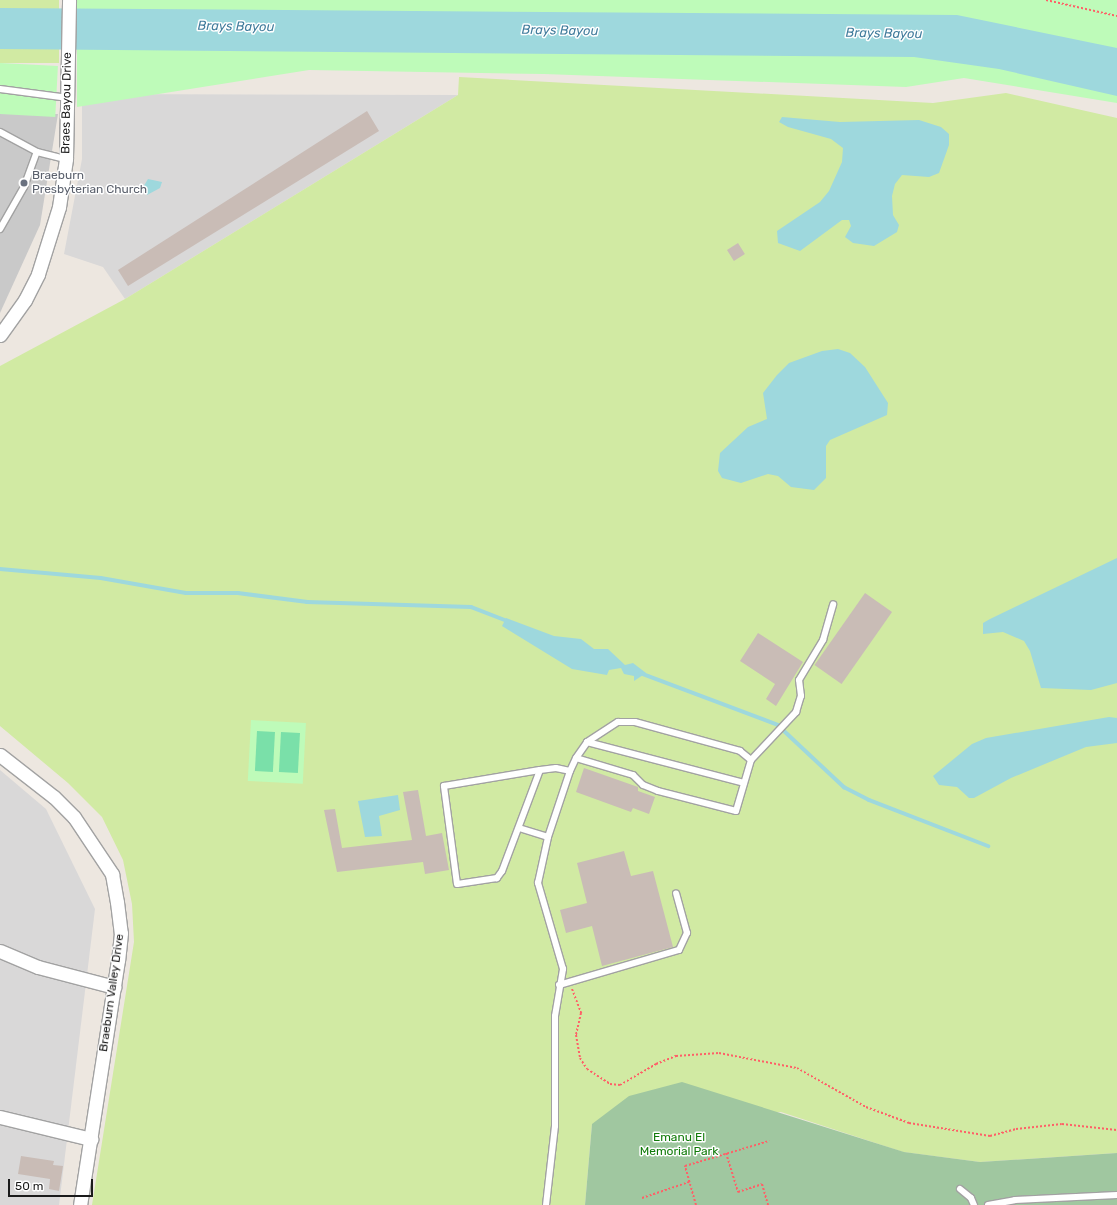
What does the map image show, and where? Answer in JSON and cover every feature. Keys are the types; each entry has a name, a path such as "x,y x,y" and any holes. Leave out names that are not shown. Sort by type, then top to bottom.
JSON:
{"street":[{"name":"Braes Bayou Drive","path":"0,335 25,300 38,274 59,207 66,159 69,0"},
{"name":"Braeburn Valley Drive","path":"0,755 54,797 74,817 112,874 121,933 80,1205"},
{"path":"0,951 38,967 114,987"},
{"path":"0,1117 91,1139"}],"lane":[{"path":"0,89 68,98"},
{"path":"0,132 37,152 66,159"},
{"path":"0,229 24,187 37,152"},
{"path":"576,758 633,775 643,785 658,791 736,811 751,760 796,712 801,696 800,680 823,640 833,604"},
{"path":"546,1205 555,1126 555,1016 559,985 563,969 538,883 548,837 570,771 576,758 587,742 618,722 635,722 740,751 749,755 751,760"},
{"path":"587,742 744,783"},
{"path":"540,770 508,861 497,878 457,884 444,786 540,770 556,768 570,771"},
{"path":"519,828 548,837"},
{"path":"559,985 679,950 687,933 676,892"},
{"path":"960,1189 971,1198 974,1205"},
{"path":"988,1205 1016,1200 1117,1195"}],"path":[{"path":"1046,0 1117,16"},
{"path":"569,982 581,1013 576,1035 580,1058 587,1069 610,1084 620,1085 656,1064 676,1056 720,1053 797,1068 866,1107 909,1123 990,1136 1016,1129 1062,1124 1117,1130"},
{"path":"696,1205 684,1166 769,1140"},
{"path":"726,1153 738,1192 762,1184 768,1205"},
{"path":"642,1198 689,1182"}],"shaded area":[{"path":"82,94 458,95 125,299 103,267 64,254 82,159"},
{"name":"Braeburn Presbyterian Church","path":"0,114 58,114 40,225 0,313"},
{"path":"0,770 46,809 95,909 59,1205 0,1205"}],"green space":[{"path":"0,0 59,0 59,63 0,63"},
{"path":"77,0 1117,0 1117,103 964,78 906,87 544,74 309,70 77,107"},
{"path":"0,63 58,66 55,117 0,114"},
{"path":"459,77 933,103 1006,93 1117,118 1117,1153 980,1162 903,1152 781,1112 592,1124 585,1205 92,1205 134,942 132,904 123,860 102,817 68,783 0,726 0,366 125,299 458,95"},
{"path":"251,720 306,723 303,784 248,781"},
{"path":"257,731 275,732 273,772 255,771"},
{"path":"281,732 300,733 298,773 279,772"},
{"name":"Emanu El Memorial Park","path":"682,1082 904,1152 980,1162 1117,1153 1117,1205 585,1205 592,1124 629,1096"}],"water":[{"name":"Brays Bayou","path":"0,8 957,15 1117,48 1117,96 999,69 914,57 0,49"},
{"path":"782,117 840,122 919,120 941,127 949,134 949,145 939,173 929,177 902,175 895,184 892,196 893,215 899,225 897,232 874,246 853,243 845,237 851,226 849,220 842,220 800,251 778,243 777,231 820,202 829,191 842,162 843,148 831,139 788,127 779,122"},
{"path":"148,179 162,182 160,188 147,195 142,189"},
{"path":"838,349 850,353 865,367 888,403 887,415 830,440 826,446 826,478 814,490 791,487 778,476 768,474 741,483 722,478 718,471 720,453 748,427 767,419 763,393 777,375 789,363 822,351"},
{"path":"1117,558 1117,683 1091,690 1041,688 1030,651 1024,641 1003,632 983,634 983,623 990,619"},
{"path":"506,618 554,636 581,639 594,649 608,649 625,665 633,663 646,673 634,681 634,676 624,674 621,668 609,670 607,675 572,669 502,626"},
{"path":"1109,717 1117,718 1117,743 1086,747 1011,778 974,798 969,798 957,787 939,785 933,776 972,744 986,738"},
{"path":"398,795 400,810 379,816 382,836 365,837 358,801"}],"building":[{"path":"367,111 379,131 128,286 118,270"},
{"path":"738,243 745,254 734,261 727,250"},
{"path":"865,593 892,612 842,684 815,665"},
{"path":"758,633 803,662 776,706 766,699 775,684 740,661"},
{"path":"584,768 638,787 638,791 655,797 649,814 633,808 631,812 576,792"},
{"path":"418,790 426,836 442,833 449,870 425,874 423,862 337,872 324,810 335,809 342,848 412,840 403,792"},
{"path":"624,851 631,876 653,871 673,947 602,966 592,926 566,933 560,910 587,903 577,863"},
{"path":"21,1156 54,1161 53,1165 63,1166 59,1191 49,1189 50,1179 18,1174"}],"waterway":[{"path":"0,569 101,578 186,593 238,593 307,602 471,607 508,621"},
{"path":"640,673 778,725 844,787 869,800 988,846"}],"place":[{"name":"Braeburn Presbyterian Church","path":"24,183"}]}
